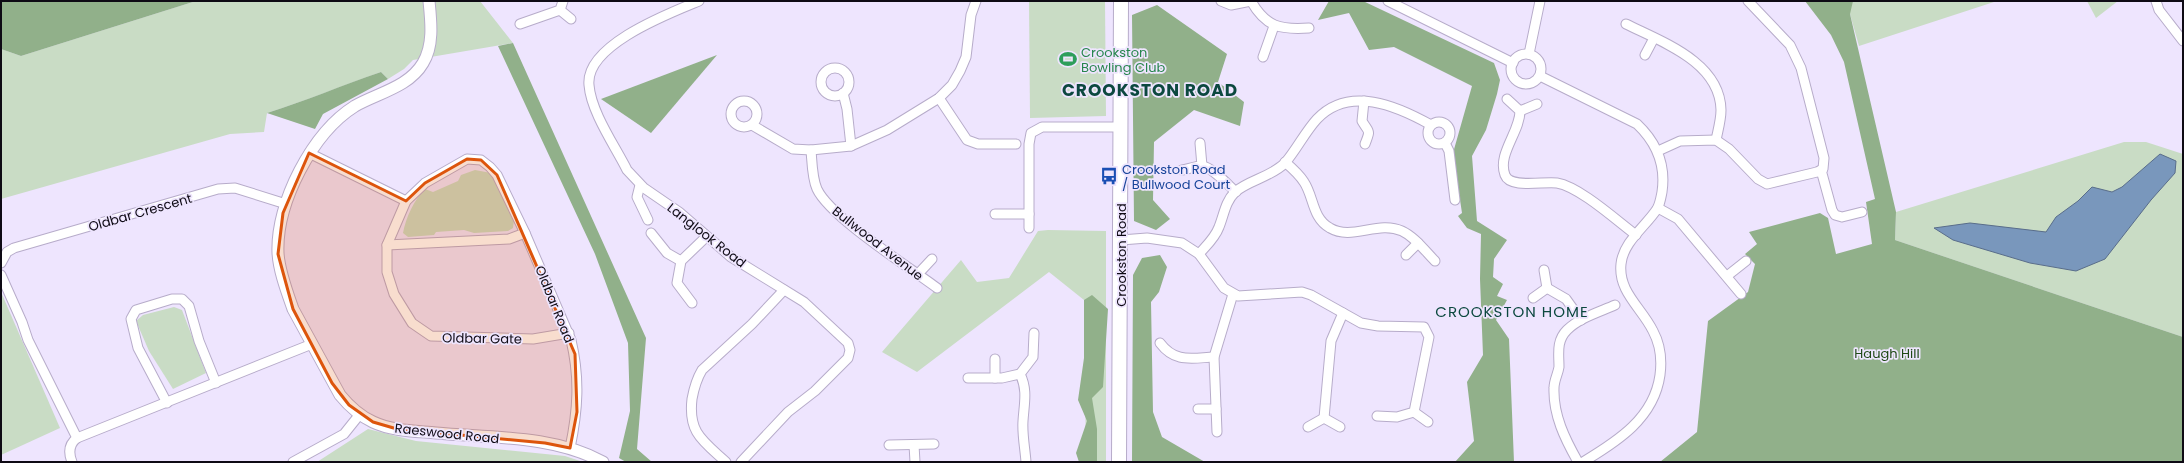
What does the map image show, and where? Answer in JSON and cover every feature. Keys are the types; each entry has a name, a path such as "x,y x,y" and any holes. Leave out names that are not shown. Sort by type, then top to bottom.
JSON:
{"main road":[{"name":"Crookston Road","path":"1119,462 1122,1"}],"street":[{"name":"Raeswood Road","path":"429,1 431,19 428,54 418,70 402,83 356,106 340,117 318,140 309,153 286,204 280,230 278,254 288,295 340,396 360,414 373,422 397,429 545,443 570,448 602,462"},
{"name":"Langlook Road","path":"699,1 650,20 607,49 592,68 588,83 595,108 627,170 640,184 679,212 731,258 804,302 848,344 850,350 848,358 815,391 788,412 741,462"},
{"path":"752,125 793,148 811,150 851,146 887,130 939,98 958,76 966,57 971,15 976,1"},
{"path":"1221,1 1231,5 1251,1 1265,20 1274,26 1288,29 1309,28"},
{"path":"1388,1 1513,62"},
{"path":"1529,54 1540,1"},
{"path":"1658,151 1680,141 1716,140 1729,149 1758,179 1767,184 1821,170 1824,166 1824,158 1801,68 1790,45 1748,1"},
{"path":"2156,1 2163,15 2183,41"},
{"path":"520,24 561,5 571,19"},
{"path":"1626,24 1680,51 1701,67 1712,80 1720,98 1721,110 1716,140"},
{"path":"1263,57 1274,26"},
{"path":"1645,55 1654,38"},
{"path":"1529,54 1535,57 1540,62 1540,76 1531,83 1520,82 1512,74 1513,62 1517,57 1529,54"},
{"path":"1540,76 1637,124 1648,135 1658,151 1663,171 1663,184 1658,208 1636,235 1624,254 1621,273 1623,284 1630,298 1653,330 1658,343 1661,366 1659,380 1655,394 1645,414 1635,425 1623,436 1583,462"},
{"path":"843,93 847,109 851,146"},
{"path":"939,98 967,140 978,144 1016,144"},
{"path":"1507,99 1520,111 1520,119 1505,154 1503,166 1505,176 1508,180 1517,183 1557,183 1565,186 1584,196 1636,235"},
{"path":"1199,254 1214,236 1223,212 1236,192 1272,172 1285,162 1317,119 1327,109 1349,101 1364,101 1408,112 1431,124 1443,123 1448,127 1450,132 1445,143"},
{"path":"1364,101 1362,121 1369,128 1370,134 1365,144"},
{"path":"1520,111 1537,104"},
{"path":"1431,124 1427,135 1429,140 1434,144 1445,143"},
{"path":"1029,228 1029,144 1031,133 1042,127 1120,127"},
{"path":"1200,143 1202,166"},
{"path":"1445,143 1449,151 1455,200"},
{"name":"Bullwood Avenue","path":"811,150 816,188 825,201 850,224 936,288"},
{"path":"309,153 406,200 387,245 509,239 525,234"},
{"name":"Oldbar Road","path":"406,200 425,182 468,159 481,160 497,175 569,333 575,354 578,397 577,412 570,448"},
{"path":"1285,162 1305,182 1318,218 1331,229 1349,233 1377,227 1390,227 1400,230 1418,243 1435,261"},
{"path":"1182,170 1202,166 1220,177 1236,192"},
{"path":"1821,170 1832,210 1835,215 1842,217 1862,212"},
{"path":"640,184 638,197 648,220"},
{"name":"Oldbar Crescent","path":"1,263 7,252 14,248 218,189 236,188 286,204"},
{"path":"1658,208 1678,219 1694,240 1709,254 1741,294"},
{"path":"995,214 1029,214"},
{"path":"651,233 667,253 681,260"},
{"path":"692,302 677,283 681,260 706,237"},
{"path":"1121,240 1147,238 1171,240 1182,243 1199,254 1217,280 1233,294 1238,296 1302,292 1311,295 1343,313 1370,325 1418,325 1424,327 1428,332 1429,337 1414,412"},
{"path":"1406,255 1418,243"},
{"name":"Oldbar Gate","path":"387,245 387,272 394,294 412,323 422,332 431,336 533,339 569,333"},
{"path":"918,274 932,259"},
{"path":"1727,276 1746,261"},
{"path":"1544,270 1547,288"},
{"path":"1,275 22,322 28,340 77,438"},
{"path":"1533,298 1547,288"},
{"path":"1547,288 1566,299 1581,320"},
{"path":"726,462 708,445 692,423 691,412 696,379 702,370 752,324 784,290"},
{"path":"1217,432 1214,357 1233,294"},
{"path":"167,403 138,348 131,320 136,310 172,299 182,299 189,306 199,341 216,383"},
{"path":"1578,462 1560,425 1555,407 1554,389 1555,377 1558,371 1560,340 1567,330 1581,320 1615,305"},
{"path":"1324,418 1331,341 1343,313"},
{"path":"968,378 995,378 1020,374 1033,357 1034,333"},
{"path":"1160,343 1168,353 1179,358 1214,357"},
{"path":"72,462 70,457 70,446 77,438 312,344"},
{"path":"995,359 995,378"},
{"path":"1020,374 1024,383 1025,404 1023,421 1026,462"},
{"path":"1198,409 1216,409"},
{"path":"1377,416 1397,417 1414,412"},
{"path":"1414,412 1428,422"},
{"path":"293,462 344,434 360,414"},
{"path":"1324,418 1340,427"},
{"path":"1308,427 1324,418"},
{"path":"889,445 934,444"},
{"path":"914,445 915,462"}],"highlighted area":[{"path":"309,153 406,201 425,183 467,159 481,160 497,175 575,354 577,412 570,448 545,443 397,429 373,422 349,405 332,383 293,309 278,254 283,213"}],"green space":[{"path":"1,1 196,1 21,56 1,49"},
{"path":"196,1 480,1 513,43 413,60 404,69 388,79 381,72 267,113 264,132 230,134 1,199 1,49 21,56"},
{"name":"Crookston Bowling Club","path":"1029,1 1105,1 1106,116 1030,118"},
{"path":"1329,1 1363,1 1494,63 1500,80 1497,94 1486,130 1472,156 1477,221 1507,240 1494,259 1493,277 1503,284 1497,296 1507,300 1496,320 1509,339 1514,462 1455,462 1474,441 1467,382 1483,355 1480,279 1481,234 1467,228 1458,216 1462,213 1453,153 1472,86 1394,47 1369,50 1349,13 1318,20"},
{"path":"1805,1 1997,1 1859,46 1850,14"},
{"name":"Haugh Hill","path":"1805,1 1853,1 1850,14 1896,212 1895,240 2183,337 2183,462 1660,462 1697,432 1708,321 1748,292 1755,264 1745,254 1757,244 1749,232 1820,213 1828,218 1836,254 1872,244 1866,202 1875,199 1844,62 1831,35"},
{"path":"2087,1 2118,1 2096,18"},
{"path":"1157,5 1227,54 1218,82 1244,102 1240,126 1194,110 1154,142 1153,200 1170,219 1156,230 1134,221 1132,15"},
{"path":"513,43 646,338 637,449 652,462 626,462 619,458 630,411 628,343 595,254 498,46"},
{"path":"717,55 651,133 601,99"},
{"path":"381,72 388,79 323,114 315,129 267,113 352,82"},
{"path":"2124,142 2146,142 2183,154 2183,337 1895,240 1896,212"},
{"path":"475,170 491,173 514,221 513,228 508,231 474,233 464,230 436,232 434,235 408,237 403,233 411,209 417,198 425,189 433,192 458,181 461,175"},
{"path":"1038,231 1106,231 1106,462 1086,462 1084,300 1049,272 917,372 882,352 961,260 977,282 1009,278"},
{"path":"1160,255 1167,267 1159,292 1151,302 1153,412 1162,437 1205,462 1132,462 1133,275 1142,258"},
{"path":"1,292 60,428 1,455"},
{"path":"1092,295 1108,309 1103,387 1092,398 1097,429 1097,462 1079,462 1076,453 1087,421 1078,400 1084,358 1084,300"},
{"path":"174,307 182,310 206,373 173,389 149,351 136,321 143,315"},
{"path":"368,429 416,441 565,456 583,462 317,462"}],"water":[{"path":"2160,154 2176,161 2175,173 2151,200 2105,259 2076,271 2030,263 1953,240 1934,228 1970,223 2046,232 2056,217 2078,201 2092,187 2112,192 2122,187"}],"place":[{"name":"Crookston Bowling Club","path":"1068,59"},
{"name":"Crookston Road / Bullwood Court","path":"1109,176"}],"district":[{"name":"CROOKSTON ROAD","path":"1150,90"},
{"name":"CROOKSTON HOME","path":"1512,312"}]}
